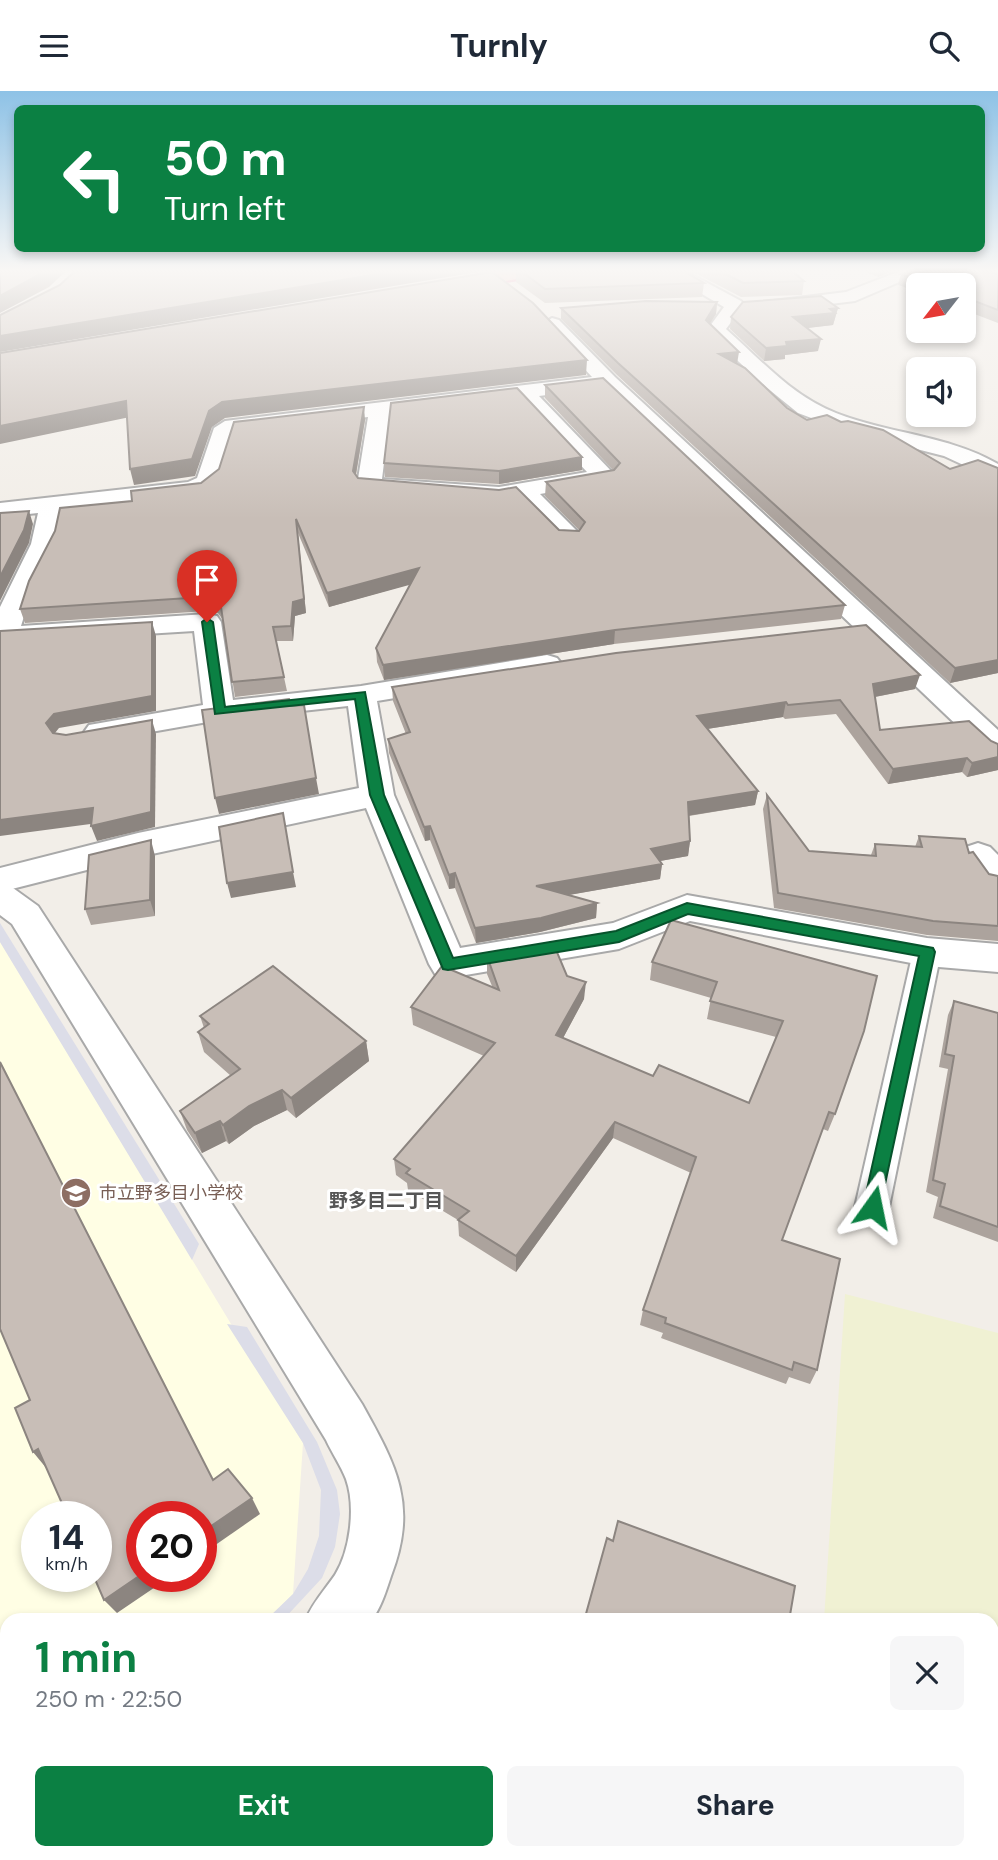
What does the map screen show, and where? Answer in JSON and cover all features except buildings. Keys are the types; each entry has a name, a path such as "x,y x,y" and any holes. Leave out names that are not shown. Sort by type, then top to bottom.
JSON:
{"street":[{"path":"581,354 867,627 998,747"},
{"path":"743,354 804,407 854,426 917,440 982,463 998,474"},
{"path":"0,510 194,489 207,482 225,428 526,394 608,381"},
{"path":"380,411 369,485 499,494 604,476 526,394"},
{"path":"524,491 569,537"},
{"path":"52,506 44,544 18,594 2,636 207,622 219,711"},
{"path":"828,631 867,627"},
{"path":"70,738 219,711 361,695 576,660"},
{"path":"361,695 377,795 448,964 619,936 687,908 928,952 998,958"},
{"path":"0,880 138,845 377,795"},
{"path":"0,897 24,915 344,1422 372,1475 378,1506 374,1548 356,1594 341,1613"}],"lane":[{"path":"873,1207 928,952"}],"shaded area":[{"path":"0,923 199,1244 192,1260 0,942"},
{"name":"市立野多目小学校","path":"0,942 303,1443 293,1594 273,1613 0,1613"},
{"path":"845,1294 998,1333 998,1613 824,1613"},
{"path":"227,1324 247,1327 317,1442 337,1490 340,1514 335,1547 322,1578 290,1613 273,1613 293,1594 308,1569 319,1536 321,1490 303,1443"}],"place":[{"name":"市立野多目小学校","path":"76,1193"}],"district":[{"name":"野多目二丁目","path":"386,1200"}],"route":[{"path":"207,622 219,711 361,695 377,795 448,964 619,936 687,908 928,952 873,1207"}]}
